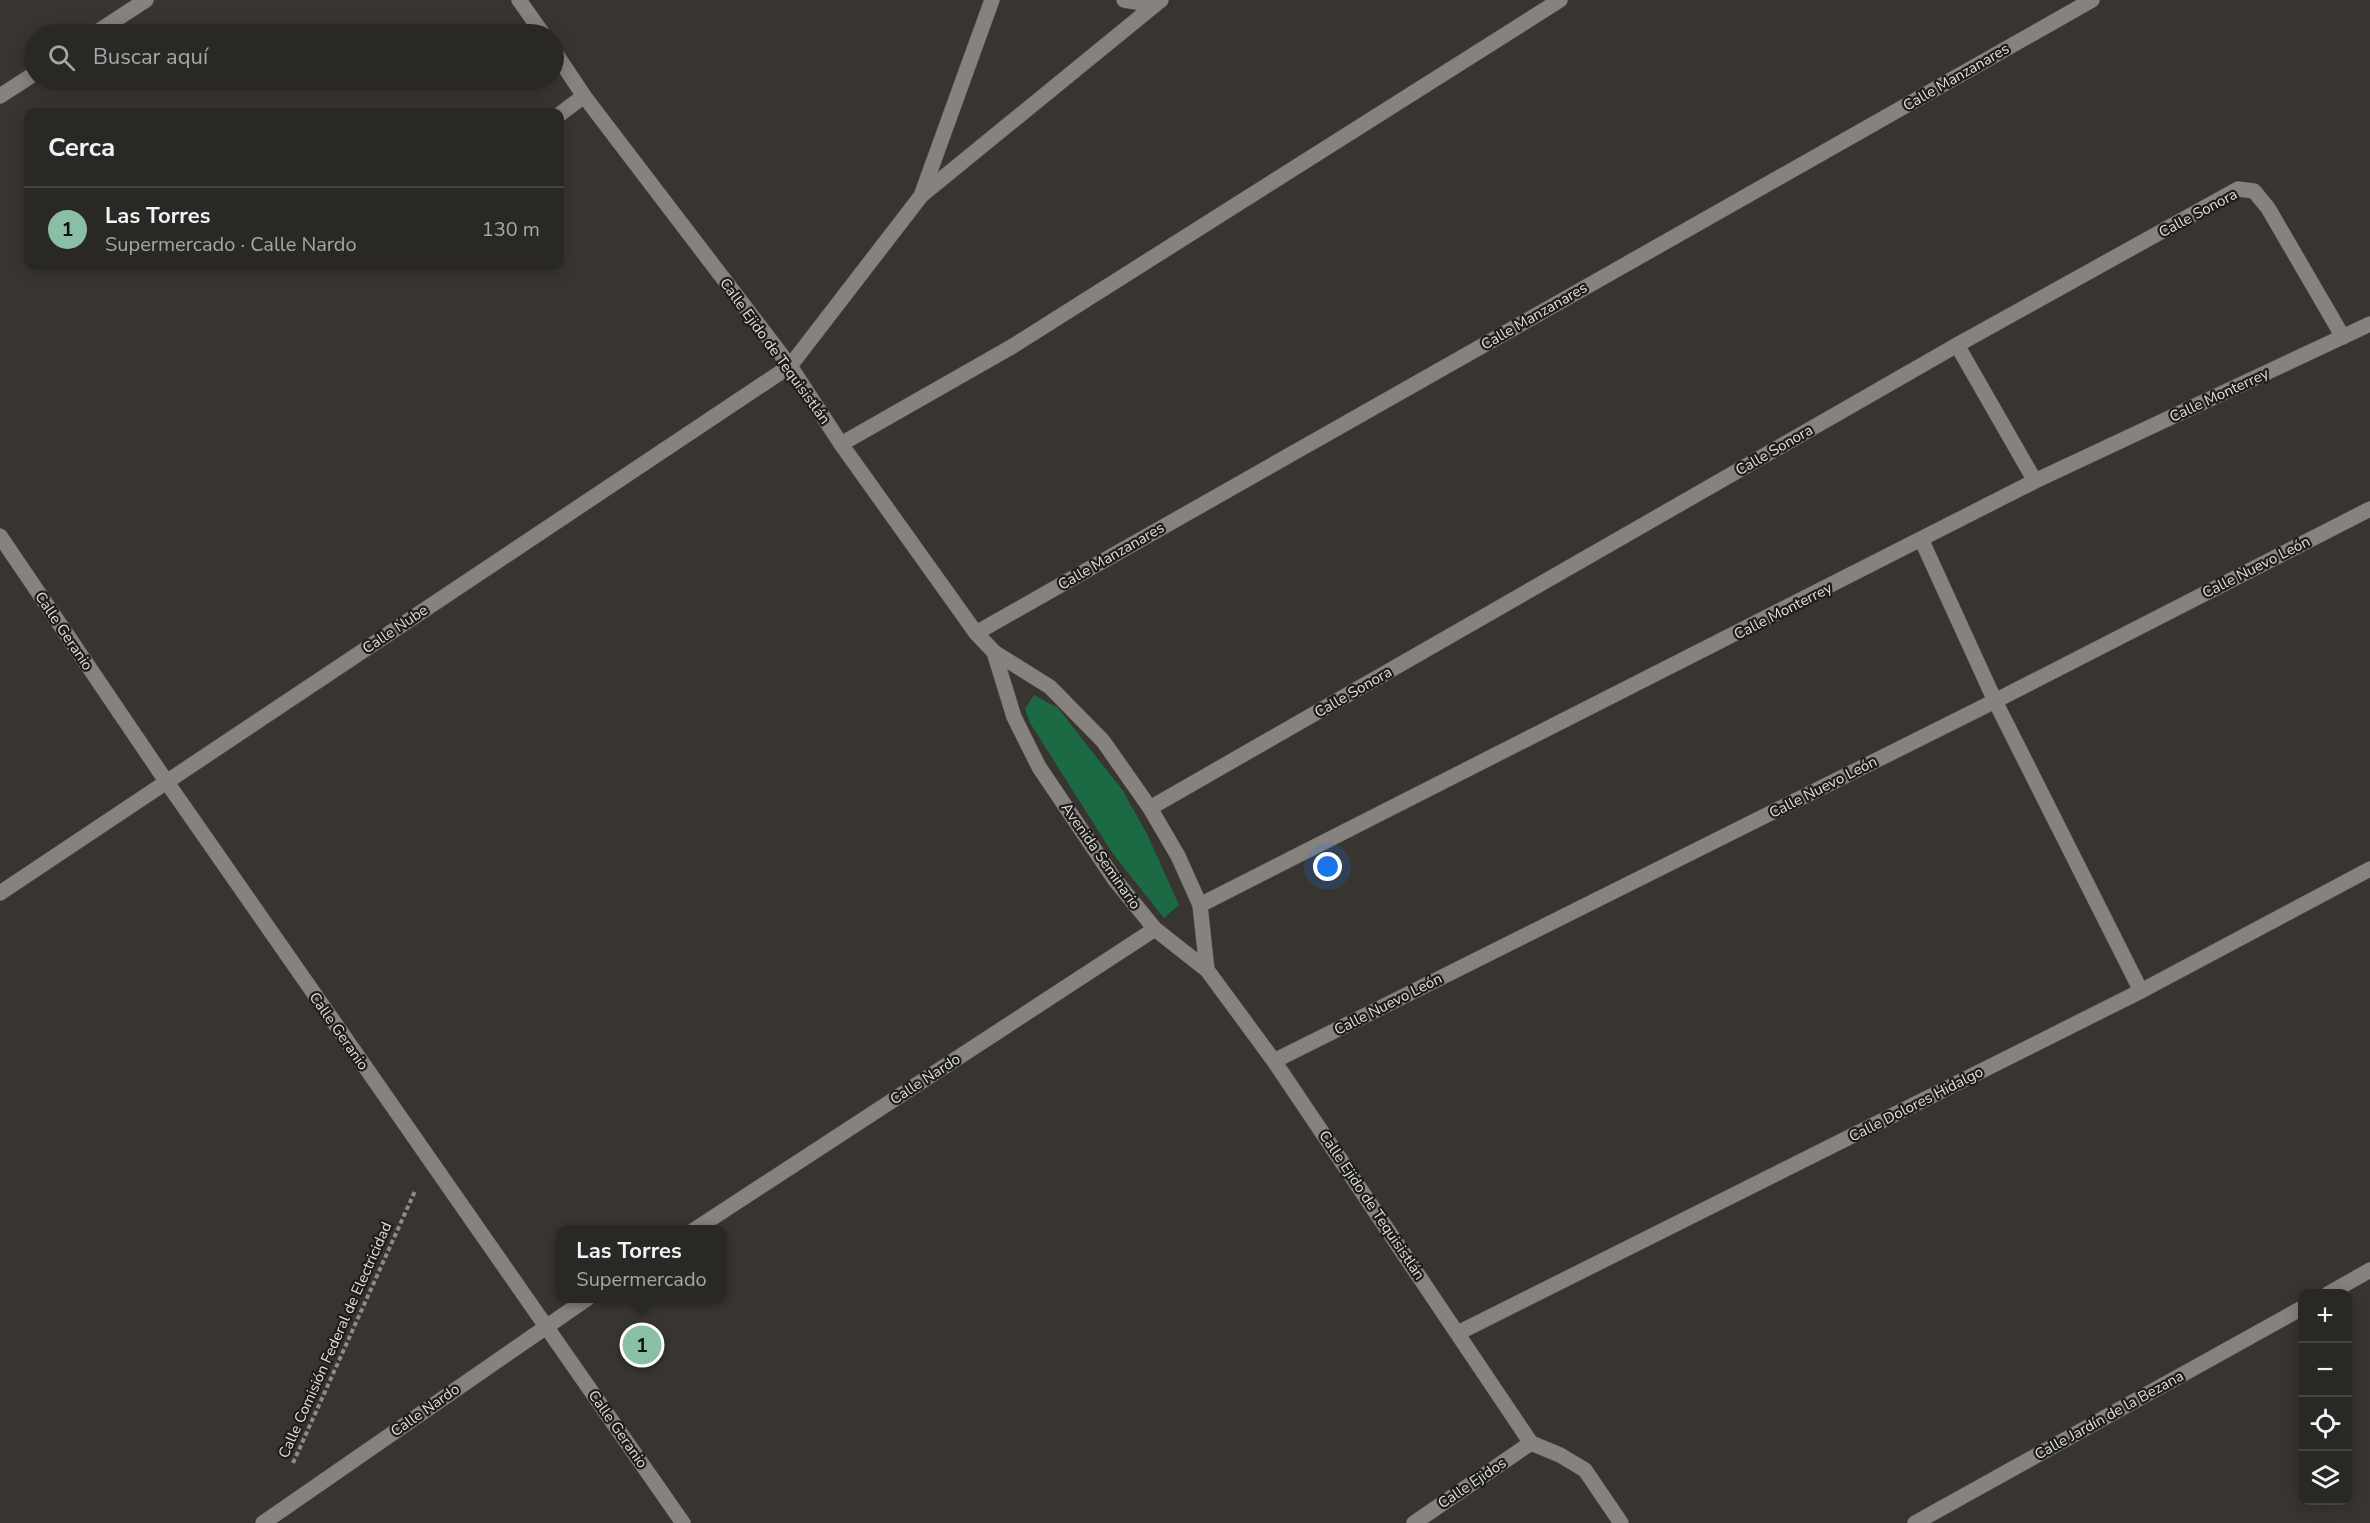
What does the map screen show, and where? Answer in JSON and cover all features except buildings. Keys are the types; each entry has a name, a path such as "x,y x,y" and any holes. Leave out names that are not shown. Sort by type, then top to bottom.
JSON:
{"street":[{"path":"109,24 146,0"},
{"path":"519,0 536,24"},
{"path":"921,196 992,0"},
{"path":"1124,0 1157,2"},
{"path":"841,444 1013,346 1560,0"},
{"name":"Calle Manzanares","path":"976,633 2092,0"},
{"path":"921,196 1157,2"},
{"name":"Calle Ejido de Tequisistlán","path":"564,66 584,96 790,366 841,444 976,633 994,652"},
{"path":"0,96 24,80"},
{"path":"564,111 584,96"},
{"name":"Calle Sonora","path":"1150,808 1957,345 2238,189 2254,191 2268,208 2343,337"},
{"name":"Calle Nube","path":"0,893 790,366 921,196"},
{"name":"Calle Monterrey","path":"1200,905 1922,541 2035,481 2370,324"},
{"path":"1957,345 2035,481"},
{"name":"Calle Nuevo León","path":"1274,1061 1995,701 2370,509"},
{"name":"Calle Geranio","path":"0,536 166,781 683,1523"},
{"path":"1922,541 1995,701 2140,991"},
{"path":"994,652 1057,695 1103,741 1150,808 1178,856 1200,905 1207,970"},
{"name":"Avenida Seminario","path":"994,652 1014,717 1039,767 1115,880 1155,929 1207,970"},
{"name":"Calle Dolores Hidalgo","path":"1458,1333 2140,991 2370,869"},
{"name":"Calle Nardo","path":"702,1225 1155,929"},
{"name":"Calle Ejido de Tequisistlán","path":"1207,970 1274,1061 1531,1443"},
{"path":"2335,1289 2370,1270"},
{"name":"Calle Nardo","path":"262,1523 582,1303"},
{"name":"Calle Jardín de la Bezana","path":"1915,1523 2298,1310"},
{"path":"1531,1443 1560,1455 1585,1470 1622,1523"},
{"name":"Calle Ejidos","path":"1414,1523 1531,1443"}],"path":[{"name":"Calle Comisión Federal de Electricidad","path":"288,1474 429,1160"}],"green space":[{"path":"1034,695 1058,708 1123,791 1147,834 1179,905 1164,918 1113,854 1030,723 1025,709"}],"place":[{"name":"Las Torres","path":"642,1345"}]}
